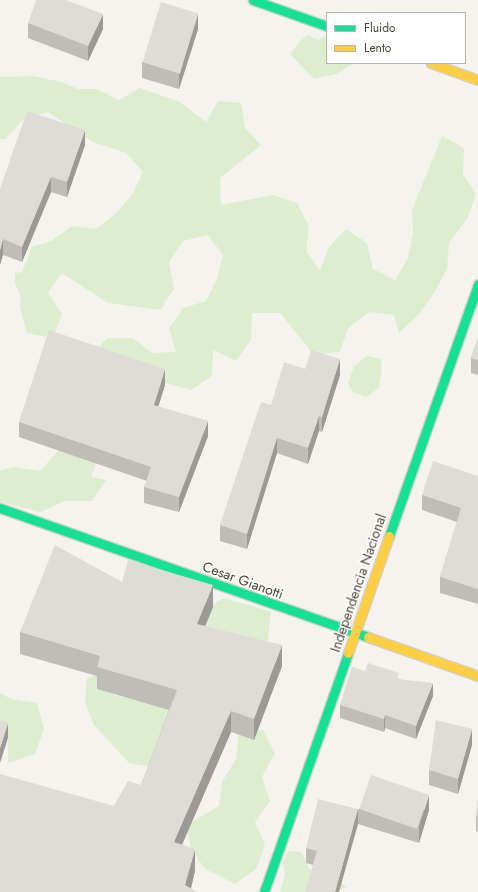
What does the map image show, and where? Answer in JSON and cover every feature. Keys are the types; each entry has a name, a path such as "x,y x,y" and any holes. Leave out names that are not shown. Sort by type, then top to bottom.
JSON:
{"street":[{"path":"254,0 326,26"},
{"path":"434,64 478,80"},
{"name":"Independencia Nacional","path":"264,892 478,284"},
{"name":"Cesar Gianotti","path":"0,508 354,634 478,676"}],"green space":[{"path":"308,35 319,40 326,35 326,64 353,64 336,74 314,79 290,54 300,41"},
{"path":"32,76 62,82 78,89 97,89 119,100 140,88 180,102 206,122 218,101 241,103 245,128 261,145 220,178 221,205 273,195 297,203 309,226 306,251 320,271 329,247 346,229 367,243 373,269 395,280 408,258 413,234 412,210 442,136 464,148 463,174 476,194 467,219 449,243 447,269 434,293 419,314 399,333 394,315 369,312 348,328 340,352 314,355 280,313 252,313 251,340 236,361 213,350 212,376 191,390 151,379 96,463 91,477 106,480 92,501 64,501 41,512 0,502 0,471 13,467 40,471 75,432 89,359 107,338 133,338 152,353 176,352 169,328 183,308 206,301 217,279 223,255 208,235 183,241 169,262 174,289 160,310 108,303 62,273 48,293 62,314 53,338 27,333 20,307 21,297 15,283 15,273 22,272 32,247 51,241 72,226 96,229 115,214 132,195 143,172 126,153 93,142 48,112 25,118 5,139 0,139 0,77"},
{"path":"367,356 381,359 382,368 379,388 366,397 353,392 348,383 354,366"},
{"path":"224,598 271,612 265,664 156,768 129,763 94,725 85,702 87,678 113,669 114,695 138,701 163,701 203,610"},
{"path":"0,693 11,699 37,703 44,729 35,754 8,763 8,738 0,729"},
{"path":"263,730 275,753 262,777 270,801 255,822 265,845 256,869 235,884 205,869 191,849 186,821 192,822 219,806 222,782 236,759 239,733"},
{"path":"289,851 301,852 313,875 337,878 346,888 333,892 280,892 285,875 283,862"}],"building":[{"path":"36,0 66,0 103,14 88,46 28,23"},
{"path":"161,2 198,13 180,74 143,62"},
{"path":"27,111 85,130 67,182 51,177 22,247 3,239 0,250 0,189"},
{"path":"49,330 165,369 154,405 208,421 179,497 144,487 151,467 19,422"},
{"path":"478,338 478,360 471,358"},
{"path":"311,350 340,359 322,417 319,416 308,448 277,438 247,534 220,525 261,402 271,405 284,362 305,369"},
{"path":"433,461 478,476 478,589 440,577 461,508 422,495"},
{"path":"55,545 122,582 128,560 213,585 197,624 282,645 254,719 231,711 174,842 195,849 185,885 197,892 0,892 0,774 114,806 128,781 141,785 177,690 97,667 100,656 20,632"},
{"path":"368,663 399,673 397,679 433,683 416,726 385,715 384,719 340,705 352,667 365,671"},
{"path":"0,720 8,723 0,748"},
{"path":"436,720 472,729 458,779 429,770"},
{"path":"371,775 429,795 417,829 359,809"},
{"path":"318,799 358,809 335,892 305,892 317,851 306,848"},
{"path":"478,799 478,816 476,816"}],"traffic: fast":[{"path":"253,0 326,26"},
{"path":"389,536 478,284"},
{"path":"0,508 368,637"},
{"path":"264,892 348,653"}],"traffic: slow":[{"path":"434,64 478,80"},
{"path":"348,653 389,536"},
{"path":"368,637 478,676"}]}
